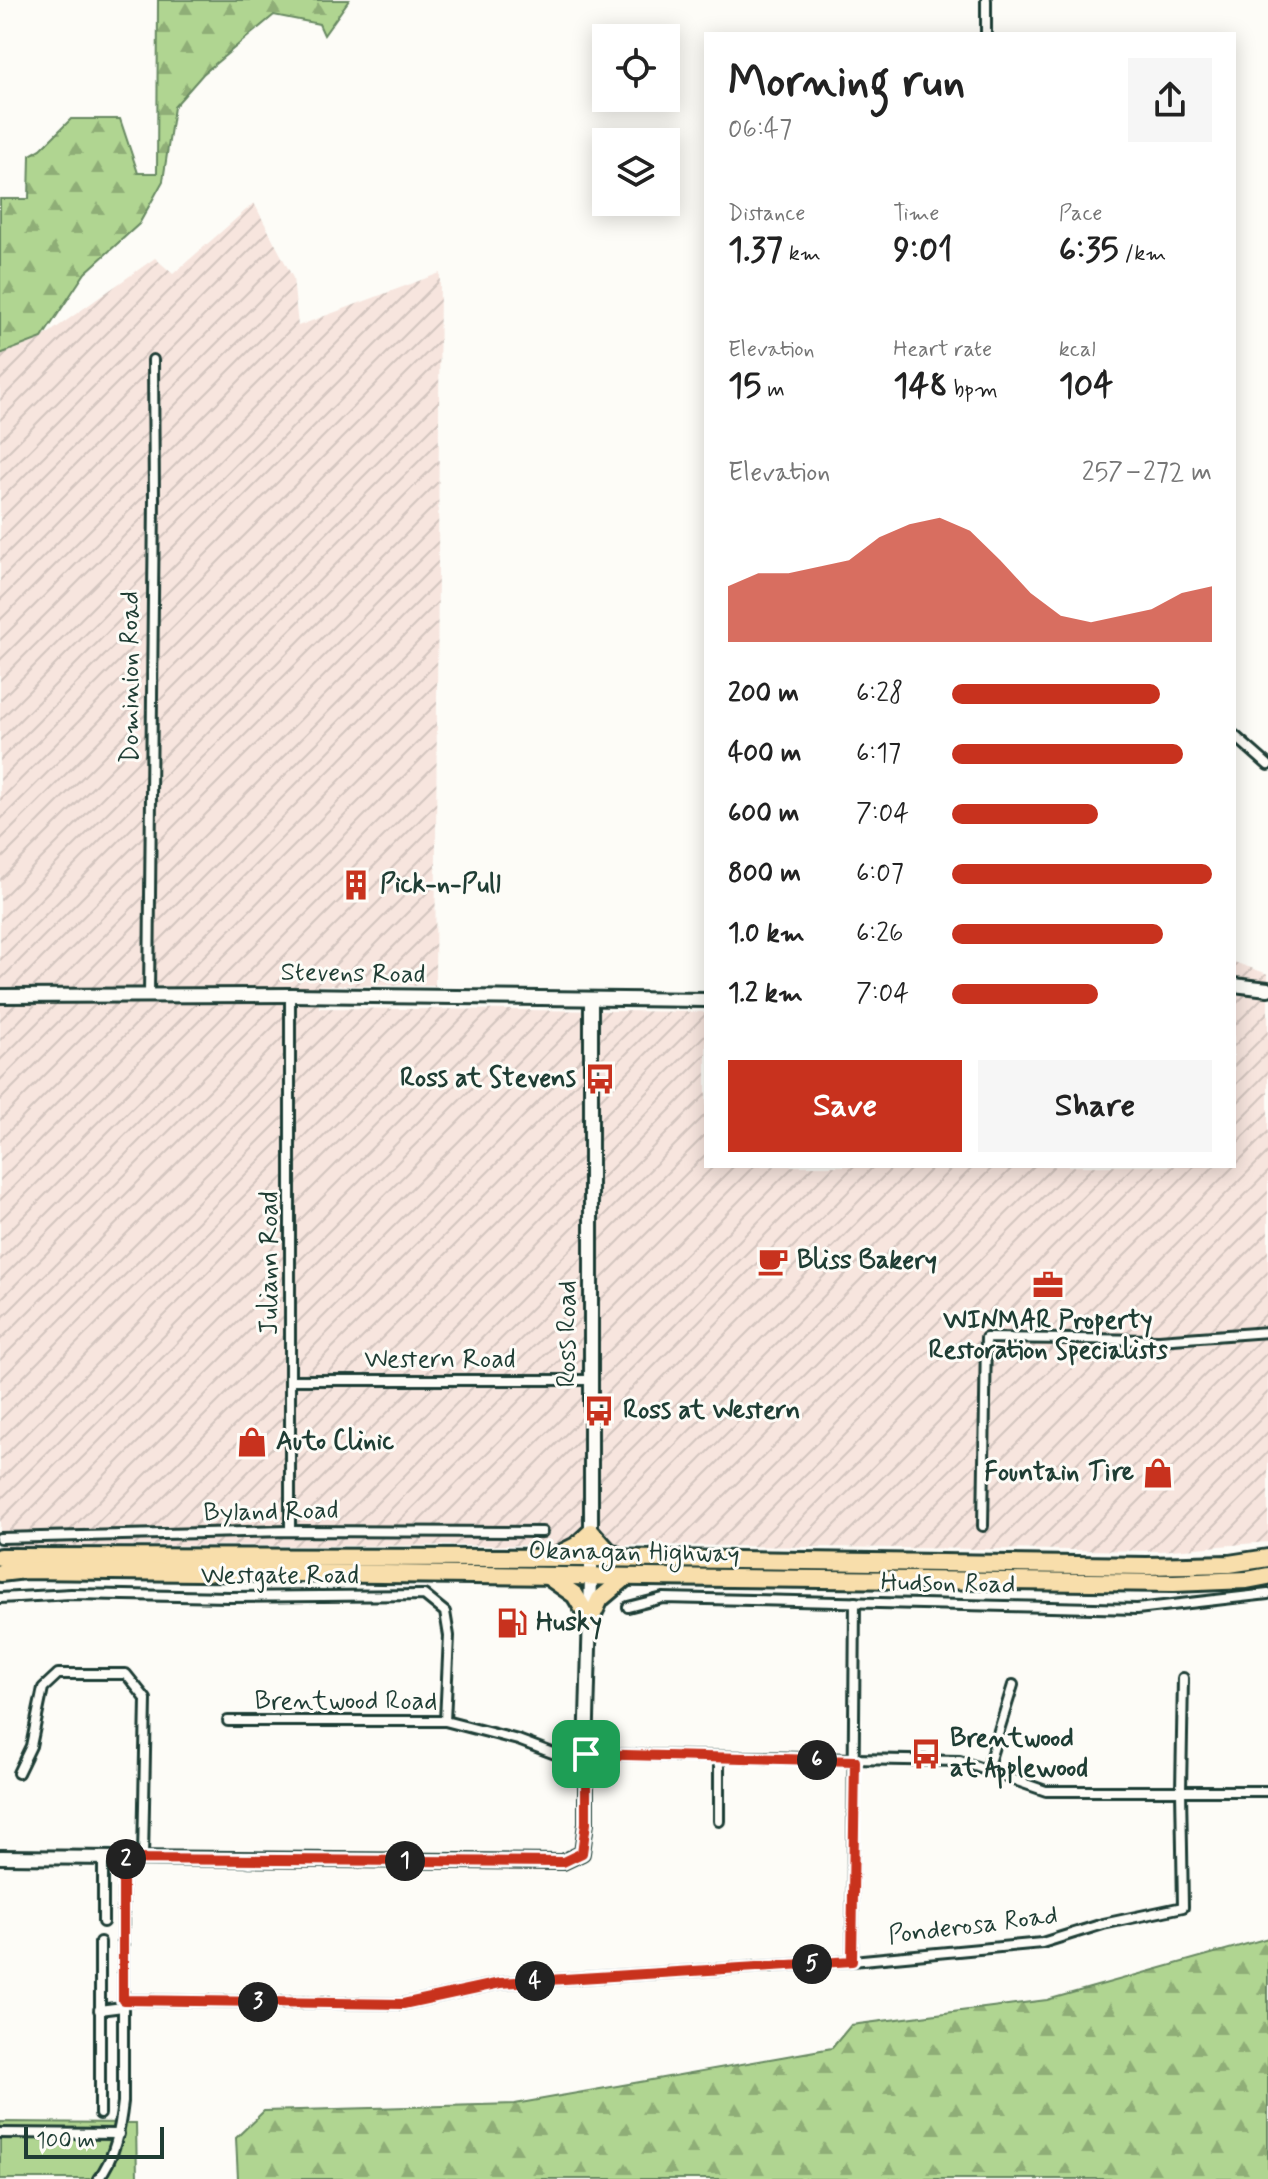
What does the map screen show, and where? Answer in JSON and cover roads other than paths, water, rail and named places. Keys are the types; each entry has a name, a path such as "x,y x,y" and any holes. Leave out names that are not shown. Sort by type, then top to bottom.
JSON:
{"highway":[{"path":"551,1558 576,1546 591,1532 608,1551 624,1558"},
{"name":"Okanagan Highway","path":"0,1557 624,1558 1147,1566 1229,1564 1268,1558"},
{"name":"Okanagan Highway","path":"0,1573 25,1570 1174,1583 1247,1580 1268,1576"},
{"path":"548,1576 575,1595 590,1620"},
{"path":"590,1620 600,1599 626,1577"}],"street":[{"path":"986,0 986,32"},
{"name":"Dominion Road","path":"149,995 153,360"},
{"path":"1236,737 1268,765"},
{"path":"1236,985 1268,989"},
{"name":"Stevens Road","path":"0,996 290,995 704,1000"},
{"name":"Juliann Road","path":"290,995 290,1531"},
{"name":"Ross Road","path":"0,1857 563,1862 582,1853 586,1823 591,1577 591,999"},
{"path":"983,1526 986,1338 1159,1340 1268,1332"},
{"name":"Western Road","path":"290,1380 590,1380"},
{"name":"Byland Road","path":"0,1538 290,1531 542,1532"},
{"name":"Westgate Road","path":"0,1598 71,1594 230,1597 424,1595 445,1612 449,1636 445,1721"},
{"name":"Hudson Road","path":"628,1607 663,1598 1137,1609 1268,1594"},
{"path":"852,1961 855,1602"},
{"path":"18,1773 31,1746 43,1688 58,1674 126,1674 146,1699 143,1858"},
{"path":"1181,1790 1183,1678"},
{"path":"987,1769 1013,1685"},
{"name":"Brentwood Road","path":"228,1721 445,1721 518,1740 563,1757 586,1754 960,1761 1046,1791 1268,1791"},
{"path":"719,1758 719,1821"},
{"name":"Ponderosa Road","path":"99,2010 123,2004 403,2004 500,1983 852,1961 1042,1943 1103,1924 1183,1907 1181,1790"},
{"path":"103,1859 103,1922"},
{"path":"98,2179 104,2172 119,2134 123,2102 123,1859"},
{"path":"100,1942 100,2114"},
{"path":"0,2133 119,2134"}],"place":[{"name":"Pick-n-Pull","path":"356,885"},
{"name":"Ross at Stevens","path":"600,1079"},
{"name":"Bliss Bakery","path":"773,1261"},
{"name":"WINMAR Property Restoration Specialists","path":"1048,1285"},
{"name":"Ross at Western","path":"599,1411"},
{"name":"Auto Clinic","path":"252,1442"},
{"name":"Fountain Tire","path":"1158,1473"},
{"name":"Husky","path":"512,1623"},
{"name":"Brentwood at Applewood","path":"926,1754"}]}
